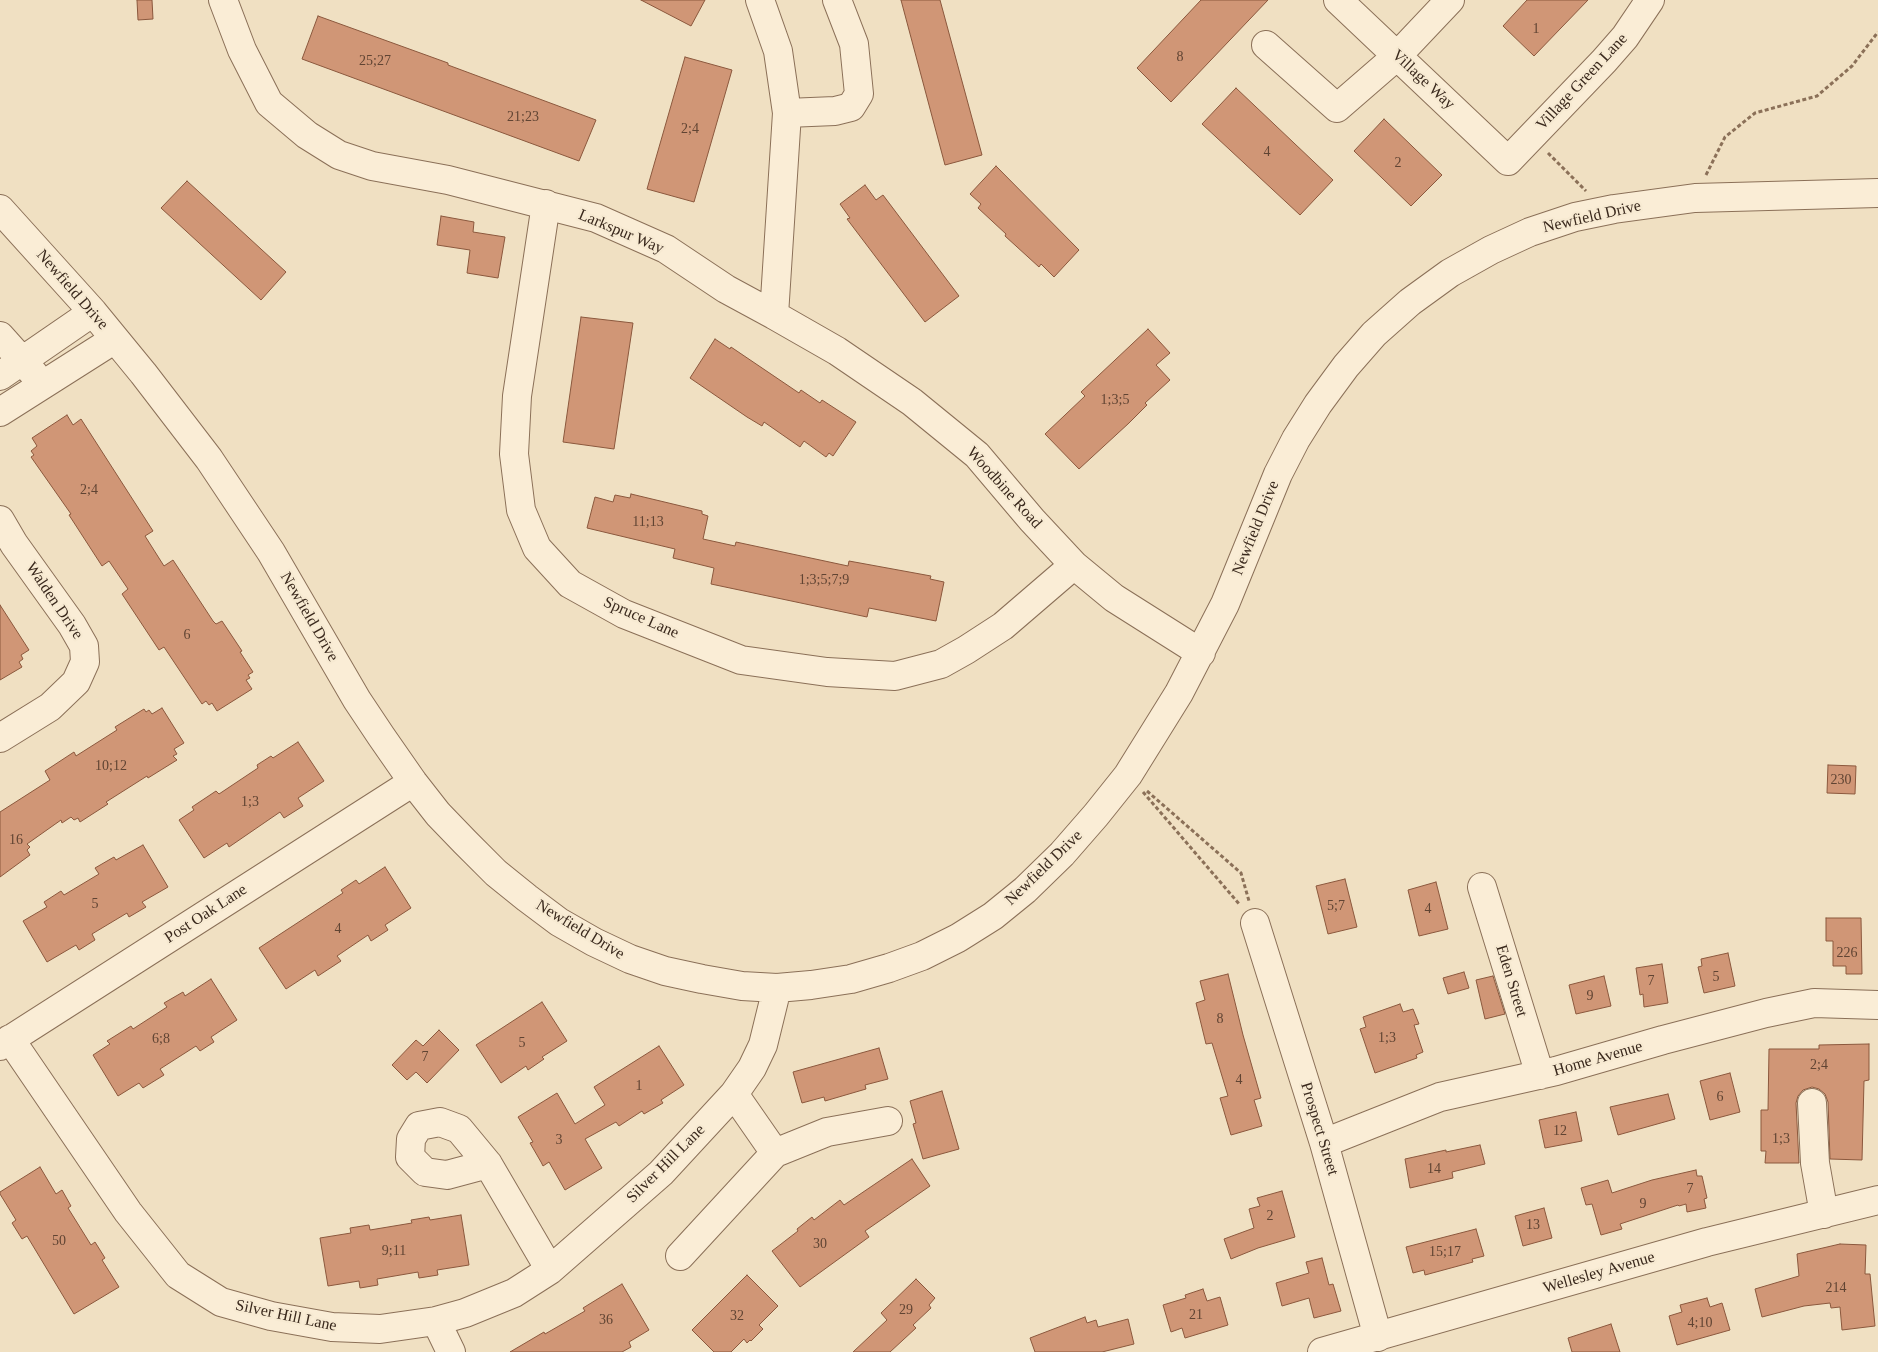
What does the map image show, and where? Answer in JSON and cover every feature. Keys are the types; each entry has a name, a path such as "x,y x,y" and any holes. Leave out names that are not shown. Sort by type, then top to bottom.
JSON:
{"street":[{"name":"Larkspur Way","path":"224,0 242,50 269,103 307,135 339,154 372,166 448,180 596,218 666,249 726,289 774,315"},
{"path":"760,0 778,52 787,113 774,315"},
{"path":"787,113 835,111 851,107 859,94 854,44 837,0"},
{"name":"Village Way","path":"1338,0 1508,161"},
{"path":"1266,45 1337,108 1397,56 1450,0"},
{"name":"Village Green Lane","path":"1508,161 1604,62 1625,37 1650,0"},
{"name":"Newfield Drive","path":"0,209 93,312 209,459 291,583 357,700 413,782 438,814 496,873 560,922 594,942 630,959 665,971 742,986 777,988 851,979 922,956 958,938 993,916 1025,890 1073,841 1128,775 1162,722 1201,653 1243,562 1278,474 1296,439 1318,404 1346,366 1374,334 1410,302 1450,273 1491,250 1530,232 1575,217 1604,211 1695,198 1878,193"},
{"name":"Spruce Lane","path":"546,204 516,396 514,454 521,510 538,548 570,584 624,614 741,660 827,672 894,676 941,664 966,650 1003,626 1074,565"},
{"path":"0,376 93,312"},
{"name":"Woodbine Road","path":"774,315 837,351 912,402 976,455 1074,565 1114,598 1201,653"},
{"path":"0,336 42,385"},
{"path":"0,412 115,339"},
{"name":"Walden Drive","path":"0,520 7,548 72,624 84,646 85,662 76,682 50,707 0,738"},
{"name":"Post Oak Lane","path":"5,1043 413,782"},
{"name":"Eden Street","path":"1482,887 1540,1075"},
{"name":"Prospect Street","path":"1255,923 1324,1143 1378,1337"},
{"name":"Silver Hill Lane","path":"5,1043 128,1212 178,1275 221,1302 271,1316 324,1326 380,1329 436,1321 465,1312 514,1293 550,1270 661,1173 734,1094 752,1068 763,1044 777,988"},
{"name":"Home Avenue","path":"1324,1143 1440,1097 1540,1075 1663,1040 1785,1009 1814,1003 1878,1005"},
{"path":"734,1094 775,1153"},
{"path":"1812,1103 1815,1163 1824,1214"},
{"path":"680,1256 775,1153 827,1132 888,1121"},
{"path":"488,1164 550,1270"},
{"name":"Wellesley Avenue","path":"1322,1352 1707,1242 1878,1200"},
{"path":"436,1321 451,1352"}],"path":[{"path":"1695,198 1725,137 1755,113 1817,96 1852,66 1878,32"},
{"path":"1532,136 1604,211"},
{"path":"1128,775 1255,923"},
{"path":"1128,775 1241,873 1255,923"}],"building":[{"path":"137,0 152,0 153,19 138,20"},
{"path":"641,0 705,0 691,26"},
{"path":"901,0 940,0 982,155 945,165"},
{"path":"1201,0 1268,0 1171,102 1137,68"},
{"path":"1527,0 1588,0 1534,56 1503,26"},
{"path":"318,16 448,63 448,65 596,120 579,161 302,59"},
{"path":"685,57 732,70 694,202 647,189"},
{"path":"1236,88 1333,180 1300,215 1202,124"},
{"path":"1384,119 1442,175 1411,206 1354,151"},
{"path":"996,166 1079,250 1054,277 1041,264 1039,267 1005,236 1006,234 978,208 981,204 970,194"},
{"path":"187,181 286,272 261,300 161,208"},
{"path":"865,185 876,200 883,195 959,296 925,322 847,219 850,218 840,204"},
{"path":"441,216 474,222 473,232 505,237 498,278 467,273 470,250 437,245"},
{"path":"581,317 633,323 614,449 563,442"},
{"path":"1148,329 1170,353 1156,365 1170,380 1145,403 1147,405 1129,423 1079,469 1045,434 1085,396 1081,392"},
{"path":"715,339 730,349 731,347 799,393 801,390 820,403 822,400 856,422 833,456 829,453 826,457 804,441 800,447 764,422 762,426 747,417 690,378"},
{"path":"67,415 73,425 81,419 153,531 145,536 164,566 173,560 213,621 216,624 222,621 242,651 240,652 253,672 248,675 250,678 246,680 252,689 217,711 212,703 209,705 206,701 202,704 164,647 159,650 122,594 128,589 109,561 102,566 69,515 71,514 31,457 34,455 31,451 37,446 32,438"},
{"path":"631,494 702,511 702,514 708,516 703,539 735,546 736,542 848,566 849,561 931,576 930,579 944,582 936,621 869,608 867,617 711,584 714,568 673,558 675,549 587,528 595,497 613,502 615,495 630,498"},
{"path":"0,605 29,650 21,655 23,659 19,662 22,667 0,680"},
{"path":"162,708 184,743 174,749 177,754 173,756 177,760 148,778 147,776 106,802 108,804 80,822 78,818 74,820 71,817 62,823 61,820 27,844 30,847 27,850 30,855 0,877 0,812 50,780 45,771 74,752 76,756 117,730 115,727 144,709 146,712 149,710 152,714"},
{"path":"298,742 324,781 298,798 303,806 284,818 280,812 229,847 227,843 204,858 179,820 194,810 192,807 216,791 219,794 258,768 257,765 271,756 273,758"},
{"path":"1828,765 1856,766 1855,794 1827,793"},
{"path":"143,845 168,887 142,902 146,907 129,917 127,913 92,934 95,940 79,950 76,945 47,962 23,921 47,907 44,902 61,891 64,895 99,874 95,868 114,857 116,860"},
{"path":"385,867 411,908 385,925 388,930 371,941 368,935 337,956 341,961 318,976 315,970 286,989 259,948 343,893 341,890 356,880 359,884"},
{"path":"1345,879 1357,927 1328,934 1316,886"},
{"path":"1436,882 1448,929 1419,936 1408,890"},
{"path":"1826,918 1861,918 1862,974 1846,974 1846,966 1833,966 1833,941 1826,941"},
{"path":"1728,953 1735,986 1704,993 1698,967 1702,966 1701,959"},
{"path":"1662,964 1668,1003 1644,1007 1643,994 1640,995 1636,968"},
{"path":"1464,972 1469,988 1448,994 1443,978"},
{"path":"1228,974 1261,1098 1254,1100 1262,1126 1231,1135 1220,1098 1228,1096 1212,1043 1206,1044 1196,1003 1205,1000 1200,981"},
{"path":"1493,976 1505,1014 1485,1019 1476,980"},
{"path":"1604,976 1611,1006 1576,1014 1569,985"},
{"path":"211,979 237,1020 211,1037 214,1042 200,1051 196,1046 160,1069 164,1075 143,1088 139,1083 118,1096 93,1055 110,1044 107,1041 131,1026 133,1029 167,1007 164,1003 183,992 185,996"},
{"path":"542,1002 567,1041 542,1057 544,1059 528,1070 526,1066 501,1083 476,1045"},
{"path":"1400,1004 1403,1012 1413,1009 1419,1024 1414,1025 1423,1052 1416,1055 1417,1058 1375,1073 1360,1029 1366,1027 1363,1017"},
{"path":"439,1030 459,1050 427,1083 416,1072 407,1080 392,1065 416,1040 423,1046"},
{"path":"1869,1044 1869,1080 1864,1081 1862,1160 1830,1159 1828,1102 1825,1094 1819,1089 1812,1087 1803,1090 1798,1096 1796,1103 1799,1163 1765,1163 1766,1151 1761,1151 1761,1110 1768,1110 1769,1049 1819,1049 1819,1045"},
{"path":"659,1046 684,1085 661,1100 663,1103 644,1114 642,1111 619,1126 616,1122 585,1139 602,1168 565,1190 549,1162 543,1166 530,1143 533,1142 518,1117 557,1093 575,1124 605,1105 594,1087"},
{"path":"879,1048 888,1079 865,1085 866,1089 825,1101 824,1097 802,1103 793,1072"},
{"path":"1730,1073 1740,1112 1710,1120 1700,1081"},
{"path":"942,1091 959,1149 923,1159 913,1124 916,1123 910,1101"},
{"path":"1668,1094 1675,1119 1618,1135 1610,1107"},
{"path":"1576,1112 1582,1141 1545,1148 1539,1120"},
{"path":"1480,1145 1485,1164 1452,1172 1453,1178 1410,1188 1405,1159"},
{"path":"912,1159 930,1186 865,1231 869,1237 800,1287 772,1251 798,1231 797,1229 812,1217 814,1220 840,1200 844,1205"},
{"path":"40,1167 56,1194 62,1190 71,1206 68,1208 91,1245 95,1242 105,1258 102,1260 119,1287 74,1314 27,1236 22,1239 12,1223 16,1220 0,1194 0,1192"},
{"path":"1696,1170 1697,1176 1702,1176 1707,1198 1704,1199 1706,1208 1687,1212 1686,1204 1678,1205 1620,1224 1622,1229 1601,1235 1592,1204 1586,1205 1581,1188 1608,1180 1612,1193 1652,1180"},
{"path":"1282,1191 1295,1237 1258,1248 1231,1259 1224,1239 1254,1228 1249,1209 1260,1206 1257,1198"},
{"path":"1544,1208 1552,1238 1523,1246 1515,1216"},
{"path":"461,1215 469,1265 437,1270 438,1275 419,1278 418,1272 377,1279 378,1285 360,1288 359,1281 328,1286 320,1238 351,1233 350,1228 369,1225 370,1230 412,1223 411,1220 429,1217 430,1220"},
{"path":"1476,1229 1484,1256 1472,1259 1473,1262 1425,1275 1424,1270 1413,1273 1406,1247"},
{"path":"1840,1244 1866,1245 1865,1274 1870,1274 1875,1326 1842,1330 1840,1307 1831,1308 1830,1303 1804,1306 1762,1317 1755,1289 1799,1276 1797,1254"},
{"path":"1322,1258 1329,1285 1333,1284 1341,1311 1314,1318 1309,1298 1282,1306 1276,1283 1309,1273 1306,1262"},
{"path":"747,1275 778,1306 759,1325 763,1329 751,1341 747,1343 744,1339 731,1352 714,1352 692,1330"},
{"path":"916,1279 935,1298 929,1305 931,1308 913,1325 916,1328 890,1352 853,1352 887,1320 881,1313"},
{"path":"622,1284 649,1330 629,1342 631,1347 622,1352 510,1352 585,1311 583,1308"},
{"path":"1203,1289 1207,1301 1220,1297 1228,1325 1185,1338 1182,1328 1171,1332 1163,1305 1186,1298 1185,1295"},
{"path":"1707,1298 1710,1307 1722,1303 1730,1330 1677,1345 1669,1316 1682,1312 1680,1305"},
{"path":"1085,1317 1087,1323 1096,1320 1098,1327 1128,1319 1134,1344 1102,1352 1035,1352 1030,1338"},
{"path":"1611,1324 1620,1352 1572,1352 1568,1338"}]}
